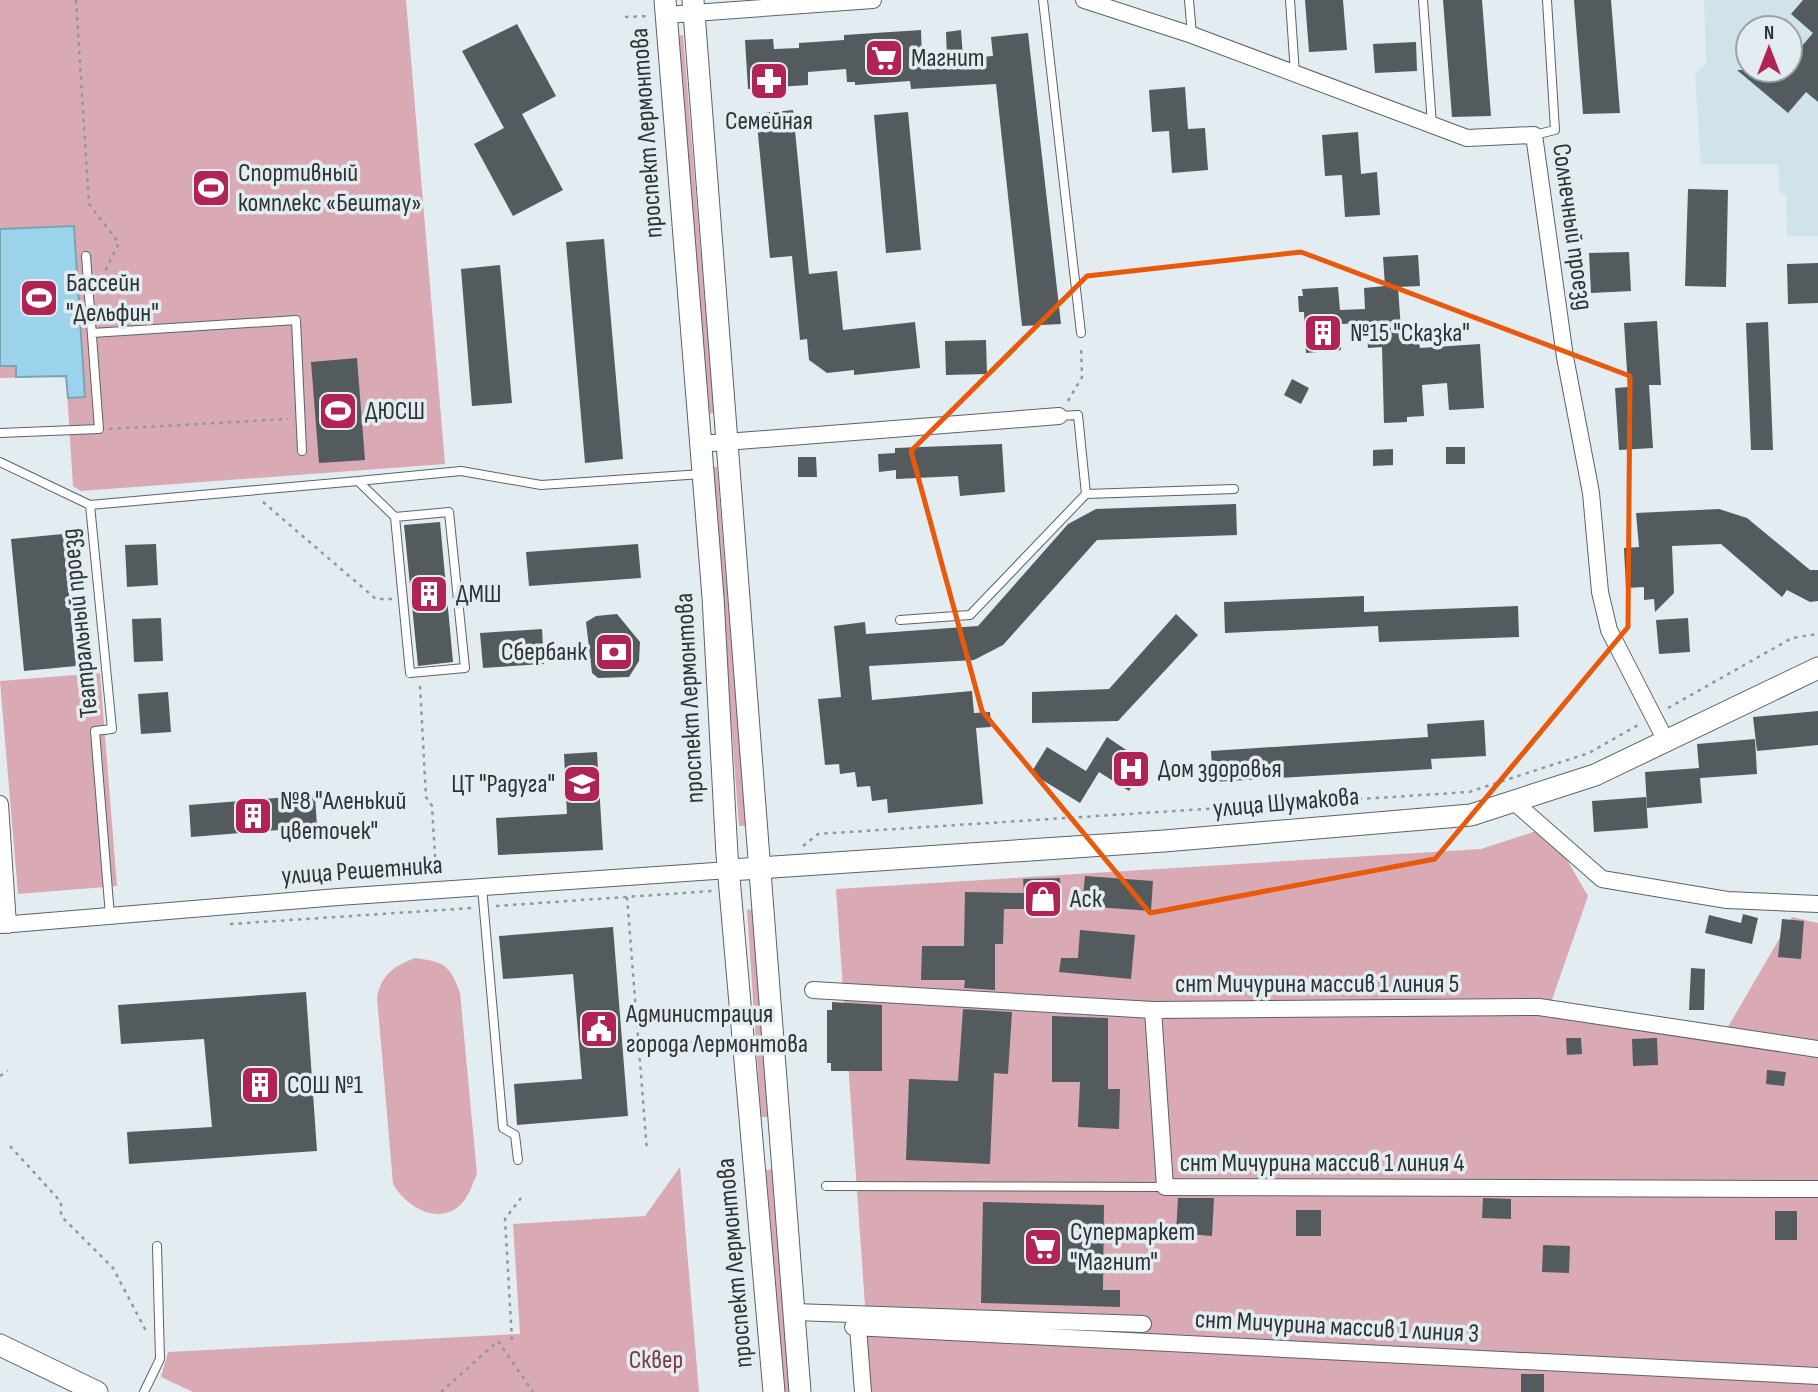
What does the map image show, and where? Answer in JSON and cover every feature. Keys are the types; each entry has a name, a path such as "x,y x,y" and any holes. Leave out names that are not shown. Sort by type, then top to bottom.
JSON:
{"street":[{"path":"666,8 873,0"},
{"name":"Солнечный проезд","path":"1084,0 1192,35 1467,138 1534,135 1565,357 1591,493 1600,592 1609,630 1666,741"},
{"name":"проспект Лермонтова","path":"693,7 800,1392"},
{"name":"проспект Лермонтова","path":"666,8 730,879 774,1392"},
{"path":"700,443 1059,416"},
{"name":"улица Шумакова","path":"730,879 760,867 1164,841 1471,815 1595,775 1818,668"},
{"path":"1513,802 1602,879 1727,901 1818,904"},
{"path":"0,804 4,925"},
{"name":"улица Решетника","path":"4,925 482,887 730,879"},
{"name":"снт Мичурина массив 1 линия 5","path":"813,990 1153,1010 1539,1007 1818,1049"},
{"path":"1153,1010 1165,1187"},
{"name":"снт Мичурина массив 1 линия 4","path":"1165,1187 1818,1189"},
{"path":"794,1312 1143,1324"},
{"name":"снт Мичурина массив 1 линия 3","path":"863,1392 855,1327 1818,1376"},
{"path":"0,1345 97,1392"}],"lane":[{"path":"1043,0 1081,333"},
{"path":"1189,0 1192,35"},
{"path":"1290,0 1295,74"},
{"path":"1423,0 1432,125"},
{"path":"1534,135 1555,130 1547,0"},
{"path":"0,433 99,429 86,256"},
{"path":"92,332 296,320 302,451"},
{"path":"1059,416 1078,415 1086,494"},
{"path":"0,462 90,505"},
{"name":"Театральный проезд","path":"110,916 95,731 112,729 90,505 461,471 541,485 702,474"},
{"path":"358,481 395,517 410,673 465,668 449,512 395,517"},
{"path":"900,620 970,615 1086,494 1234,489"},
{"path":"482,887 503,1128 515,1135 519,1160"},
{"name":"снт Мичурина массив 1 линия 4","path":"826,1186 1165,1187"},
{"path":"144,1392 160,1359 157,1246"}],"path":[{"path":"76,0 89,204 119,243 90,300"},
{"path":"1059,416 1082,377 1081,333"},
{"path":"99,429 301,418"},
{"path":"250,491 376,599"},
{"path":"800,849 818,834 1468,792 1589,753 1792,638 1818,634"},
{"path":"419,672 426,797 432,806 436,875"},
{"path":"222,924 627,897 730,879"},
{"path":"627,897 647,1151"},
{"path":"638,1046 705,1041"},
{"path":"0,1076 8,1071"},
{"path":"10,1146 61,1202 61,1216 113,1268 160,1359"},
{"path":"512,1340 505,1219 521,1198"},
{"path":"441,1392 498,1341 533,1392"}],"highlighted area":[{"path":"1301,252 1630,376 1628,627 1435,859 1150,913 982,711 911,451 1087,276"}],"shaded area":[{"path":"1704,0 1818,0 1818,236 1787,236 1786,194 1780,193 1778,164 1701,164 1695,74 1706,64"}],"green space":[{"name":"Спортивный комплекс «Бештау»","path":"0,0 406,0 445,464 81,491 73,486 66,376 0,378"},
{"path":"683,35 714,413 707,414 677,36"},
{"path":"712,467 717,467 746,826 739,826"},
{"path":"100,673 117,886 18,894 0,681"},
{"path":"1548,827 1588,896 1546,1017 1725,1032 1792,917 1818,923 1818,1392 871,1392 836,889 1481,849"},
{"path":"753,909 769,1117 761,1117 747,910"},
{"path":"415,958 445,966 453,976 460,993 477,1174 461,1204 440,1214 421,1210 413,1205 393,1184 377,997 382,982 390,972"},
{"name":"Сквер","path":"680,1167 699,1392 193,1392 161,1377 168,1352 520,1334 513,1224 645,1216"},
{"path":"773,1169 791,1392 784,1392 766,1170"}],"water":[{"name":"Бассейн \"Дельфин\"","path":"74,226 85,397 68,398 66,376 16,377 16,366 0,366 0,229"}],"building":[{"path":"1305,0 1343,0 1347,50 1309,52"},
{"path":"1443,0 1482,0 1491,116 1452,117"},
{"path":"1574,0 1611,0 1620,113 1583,114"},
{"path":"1803,0 1818,0 1818,102 1806,92 1788,113 1754,84 1804,84 1804,44 1813,33 1804,25 1804,14 1791,14"},
{"path":"517,24 556,96 522,114 563,190 513,216 474,144 504,128 462,51"},
{"path":"921,30 922,59 947,59 946,32 961,30 963,58 993,56 991,37 1028,33 1061,324 1022,326 996,84 911,89 910,81 855,85 855,82 847,82 846,69 808,72 808,85 748,89 745,40 773,39 774,49 799,48 799,43 844,40 844,35"},
{"path":"1416,42 1417,71 1375,73 1373,44"},
{"path":"1185,87 1188,129 1205,128 1208,170 1172,173 1169,131 1152,132 1149,90"},
{"path":"793,110 809,274 837,271 843,330 915,322 920,368 854,375 854,370 827,373 809,360 807,339 800,340 792,256 770,258 756,114"},
{"path":"908,112 921,250 886,253 874,115"},
{"path":"1358,132 1361,174 1377,172 1380,215 1345,217 1342,175 1325,176 1322,135"},
{"path":"1688,189 1728,190 1726,287 1685,286"},
{"path":"604,239 623,459 585,463 566,242"},
{"path":"1629,252 1631,291 1591,293 1589,253"},
{"name":"№15 \"Сказка\"","path":"1418,255 1420,286 1398,287 1402,344 1419,343 1420,348 1480,344 1484,408 1449,410 1447,383 1422,385 1424,416 1407,417 1407,422 1384,423 1382,347 1368,348 1366,323 1340,324 1341,350 1306,353 1304,312 1299,312 1298,296 1303,296 1302,289 1338,287 1340,310 1365,309 1364,288 1385,286 1383,257"},
{"path":"1818,263 1818,303 1788,304 1787,264"},
{"path":"500,265 512,403 472,406 461,269"},
{"path":"1657,321 1661,385 1649,385 1653,448 1619,450 1615,388 1628,387 1624,323"},
{"path":"1768,322 1773,450 1751,450 1746,323"},
{"path":"986,340 987,374 946,375 945,341"},
{"name":"ДЮСШ","path":"357,358 365,460 319,463 311,362"},
{"path":"1292,379 1309,388 1301,404 1284,395"},
{"path":"1002,444 1005,492 960,496 958,476 896,479 896,470 879,472 878,454 895,453 895,448"},
{"path":"1446,447 1465,447 1465,464 1446,464"},
{"path":"1393,449 1393,465 1373,466 1373,450"},
{"path":"798,457 816,457 817,477 798,477"},
{"path":"1236,504 1237,535 1097,540 1003,645 974,660 869,666 872,700 972,691 974,713 990,712 991,727 976,728 983,804 888,813 887,799 872,801 870,786 857,787 855,772 840,774 839,764 825,765 818,699 841,697 834,626 865,622 866,634 978,626 1068,524 1096,509"},
{"path":"1719,509 1747,518 1810,570 1818,570 1818,601 1810,602 1787,590 1782,597 1721,544 1672,546 1674,593 1655,612 1654,599 1644,600 1644,587 1626,588 1624,548 1639,547 1636,513"},
{"name":"ДМШ","path":"440,522 453,662 418,666 404,525"},
{"path":"63,534 76,666 24,671 11,539"},
{"path":"156,544 158,585 127,587 125,545"},
{"path":"638,544 641,578 529,586 526,552"},
{"path":"1364,596 1364,612 1518,606 1519,637 1379,642 1378,626 1225,633 1224,602"},
{"name":"Сбербанк","path":"617,614 640,642 639,661 629,677 598,678 592,673 586,622 596,616"},
{"path":"1176,614 1198,635 1118,721 1032,723 1032,692 1109,689"},
{"path":"161,618 163,661 134,662 132,619"},
{"path":"1688,618 1690,652 1659,654 1656,620"},
{"path":"542,629 544,664 483,668 480,633"},
{"path":"168,692 171,732 141,734 138,694"},
{"path":"1818,711 1818,745 1757,751 1753,717"},
{"path":"1484,720 1486,756 1431,759 1432,769 1213,782 1211,751 1428,737 1427,724"},
{"path":"1107,737 1147,764 1129,791 1099,772 1080,803 1031,773 1047,747 1086,771"},
{"path":"1755,739 1757,774 1700,778 1702,803 1647,808 1645,772 1699,768 1697,744"},
{"name":"ЦТ \"Радуга\"","path":"597,752 603,850 498,855 496,818 567,814 564,754"},
{"name":"№8 \"Аленький цветочек\"","path":"315,795 317,827 191,837 189,805"},
{"path":"1646,797 1648,828 1594,832 1592,801"},
{"path":"1085,876 1153,881 1151,911 1082,906"},
{"path":"1060,878 1061,904 1034,902 1033,909 1004,909 1003,944 995,944 995,990 964,988 965,980 921,980 922,946 964,946 965,892 1024,893 1023,879"},
{"path":"1743,914 1758,918 1752,944 1705,933 1709,915 1741,923"},
{"path":"1782,919 1804,921 1801,959 1778,957"},
{"name":"Администрация города Лермонтова","path":"613,927 628,1116 517,1125 514,1084 582,1079 573,974 503,979 499,936"},
{"path":"1080,930 1135,935 1131,979 1059,972 1061,958 1078,958"},
{"path":"1691,968 1705,969 1704,1010 1689,1010"},
{"name":"СОШ №1","path":"306,992 317,1151 129,1164 127,1132 212,1127 204,1039 121,1044 118,1005"},
{"path":"832,1002 882,1005 882,1071 831,1071 831,1063 827,1063 827,1010 832,1010"},
{"path":"963,1009 1012,1012 1008,1074 994,1073 990,1164 906,1160 909,1079 958,1081"},
{"path":"1052,1016 1108,1018 1108,1089 1120,1089 1119,1129 1078,1127 1080,1082 1052,1082"},
{"path":"1566,1038 1581,1038 1582,1054 1567,1055"},
{"path":"1657,1038 1658,1065 1633,1066 1632,1039"},
{"path":"1767,1070 1786,1072 1784,1086 1766,1084"},
{"path":"1178,1198 1214,1198 1212,1236 1176,1233"},
{"path":"1483,1198 1511,1199 1511,1219 1482,1218"},
{"name":"Супермаркет \"Магнит\"","path":"983,1202 1104,1205 1103,1290 1120,1290 1120,1307 981,1303"},
{"path":"1296,1210 1321,1210 1321,1236 1296,1236"},
{"path":"1775,1211 1797,1211 1797,1240 1775,1240"},
{"path":"1543,1245 1570,1246 1569,1273 1542,1272"},
{"path":"1521,1374 1544,1374 1544,1392 1521,1392"}],"place":[{"name":"Магнит","path":"884,58"},
{"name":"Семейная","path":"769,81"},
{"name":"Спортивный комплекс «Бештау»","path":"211,188"},
{"name":"Бассейн \"Дельфин\"","path":"39,298"},
{"name":"№15 \"Сказка\"","path":"1323,333"},
{"name":"ДЮСШ","path":"338,411"},
{"name":"ДМШ","path":"429,594"},
{"name":"Сбербанк","path":"614,652"},
{"name":"Дом здоровья","path":"1131,769"},
{"name":"ЦТ \"Радуга\"","path":"582,784"},
{"name":"№8 \"Аленький цветочек\"","path":"253,816"},
{"name":"Аск","path":"1043,899"},
{"name":"Администрация города Лермонтова","path":"599,1029"},
{"name":"СОШ №1","path":"260,1085"},
{"name":"Супермаркет \"Магнит\"","path":"1043,1247"}]}
